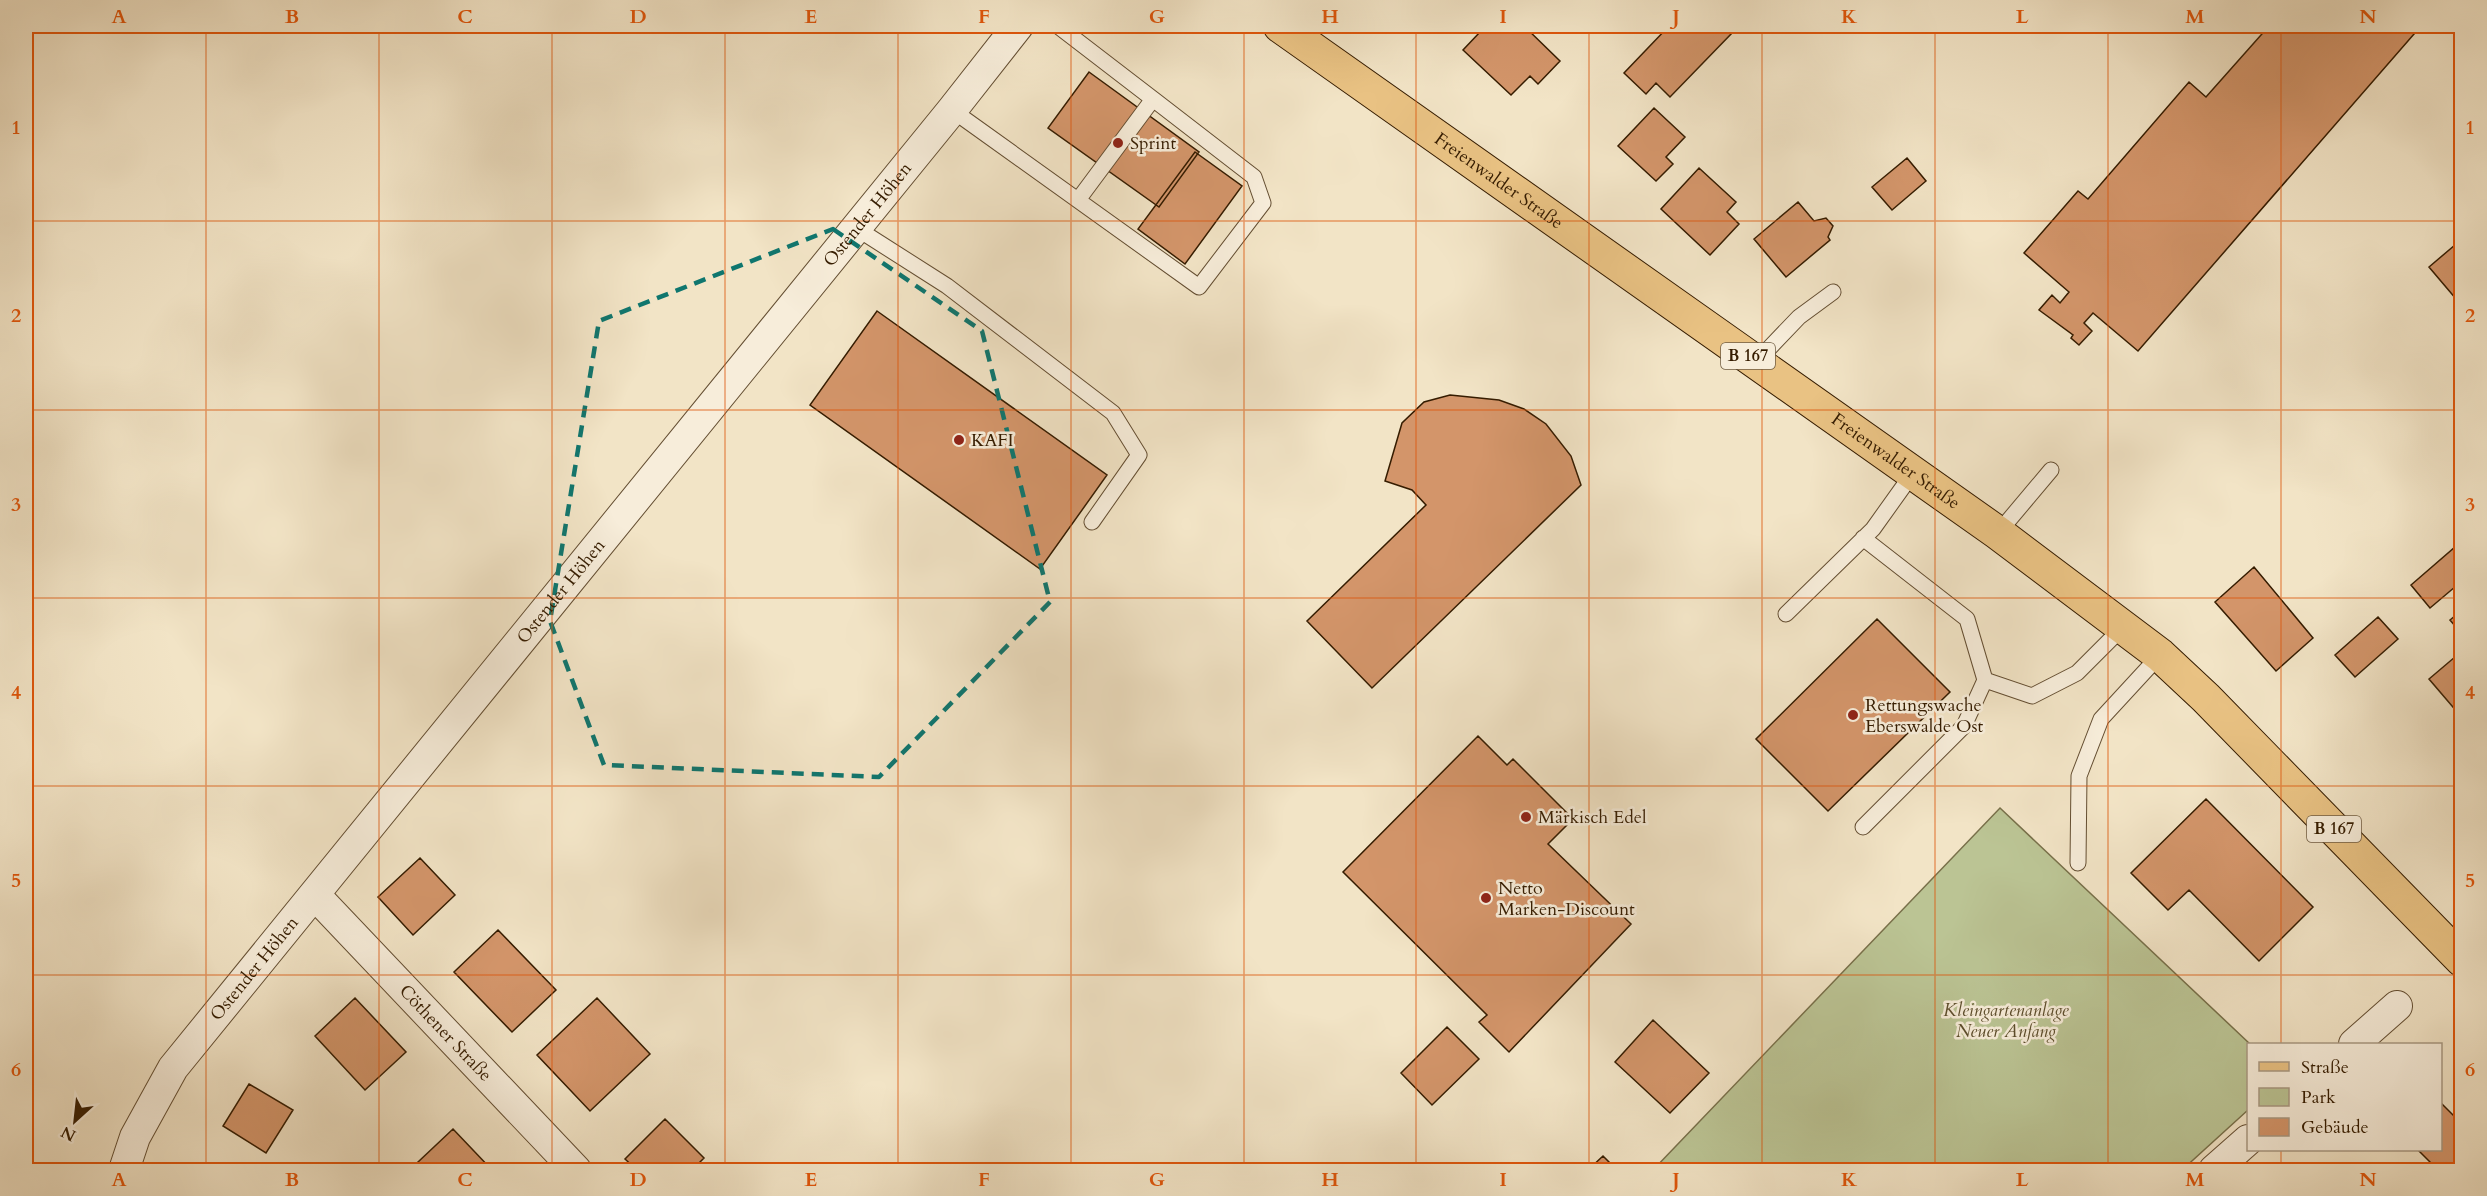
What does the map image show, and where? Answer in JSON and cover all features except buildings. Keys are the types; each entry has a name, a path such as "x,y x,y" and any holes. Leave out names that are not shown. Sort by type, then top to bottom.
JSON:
{"main road":[{"name":"Freienwalder Straße","path":"1280,26 1998,533 2160,655 2206,698 2462,960"}],"street":[{"name":"Ostender Höhen","path":"124,1170 135,1137 173,1068 1018,26"},
{"name":"Cöthener Straße","path":"315,895 576,1170"},
{"path":"2355,1043 2397,1006"},
{"path":"2214,1170 2247,1141"}],"lane":[{"path":"952,110 1199,287 1263,202 1254,177 1058,26"},
{"path":"1078,200 1153,99"},
{"path":"856,228 947,286 1113,413 1140,455 1092,522"},
{"path":"1756,362 1799,317 1833,292"},
{"path":"1998,533 2051,470"},
{"path":"1786,614 1863,538 1913,473"},
{"path":"1863,538 1967,619 1985,680 1964,726 1863,827"},
{"path":"1985,680 2032,696 2077,673 2123,627"},
{"path":"2079,863 2079,776 2101,719 2160,655"}],"highlighted area":[{"path":"833,229 982,331 1050,602 879,777 604,765 550,621 599,321"}],"green space":[{"name":"Kleingartenanlage Neuer Anfang","path":"2000,808 2249,1043 2247,1043 2247,1111 2182,1170 1653,1170"}],"place":[{"name":"Sprint","path":"1118,143"},
{"name":"KAFI","path":"959,440"},
{"name":"Rettungswache Eberswalde Ost","path":"1853,715"},
{"name":"Märkisch Edel","path":"1526,817"},
{"name":"Netto Marken-Discount","path":"1486,898"}]}
